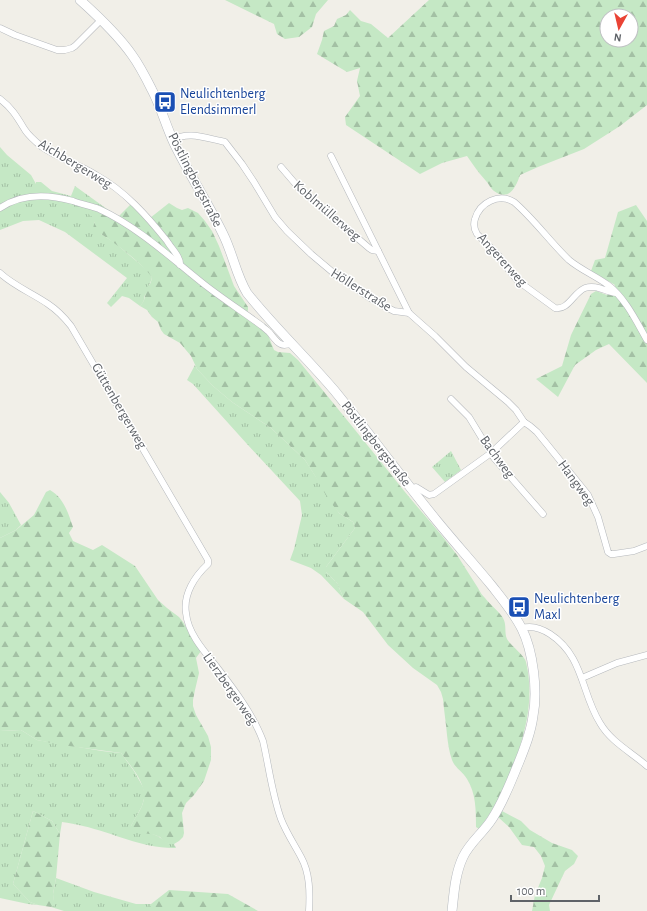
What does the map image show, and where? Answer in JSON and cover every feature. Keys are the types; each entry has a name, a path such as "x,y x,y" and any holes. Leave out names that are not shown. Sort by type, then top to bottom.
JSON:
{"main road":[{"name":"Pöstlingbergstraße","path":"80,0 122,43 137,62 154,95 173,140 224,236 237,274 244,287 254,301 345,404 511,610 522,628 529,650 534,686 535,706 529,734 501,803 488,825 472,842 464,854 457,874 452,911"}],"street":[{"path":"0,28 57,50 65,50 75,46 100,22"},
{"name":"Aichbergerweg","path":"0,99 16,114 26,131 41,146 59,157 100,177 133,203 152,223 172,248 180,260 180,264"},
{"name":"Höllerstraße","path":"173,140 190,135 225,142 250,176 275,217 311,254 336,275 377,303 394,311 409,313 466,367 513,406 524,422"},
{"name":"Koblmüllerweg","path":"331,156 409,313"},
{"name":"Koblmüllerweg","path":"281,167 299,188 340,224 369,248 372,250 378,250"},
{"path":"0,208 19,199 36,196 54,196 97,209 120,220 155,245 224,299 262,326 279,343 285,345 291,343"},
{"name":"Angererweg","path":"616,293 595,287 585,288 577,293 564,307 558,309 555,308 518,281 499,256 477,234 474,228 477,212 485,204 502,198 511,200 518,205 569,259 582,270 606,283 616,293 628,308 647,340"},
{"name":"Güttenbergerweg","path":"0,273 18,287 53,307 71,326 205,554 208,564"},
{"name":"Bachweg","path":"451,399 465,411 491,453 544,514"},
{"path":"412,489 416,487 429,495 434,494 491,453 524,422"},
{"name":"Hangweg","path":"524,422 537,432 588,495 595,510 606,550 609,554 634,551 647,546"},
{"name":"Lierzbergerweg","path":"208,564 202,569 194,581 186,598 185,611 188,623 196,639 252,717 260,732 281,818 306,870 309,884 310,911"},
{"path":"522,628 529,627 544,630 558,640 568,650 582,678 595,715 604,729 616,741 647,766"},
{"path":"582,678 617,663 647,655"}],"green space":[{"path":"225,0 328,0 316,14 312,27 299,37 285,39 277,34 274,24"},
{"path":"429,0 647,0 647,105 620,126 584,149 520,175 514,188 508,194 499,194 493,190 467,156 442,163 420,174 346,125 345,117 360,96 357,81 360,68 347,72 317,54 324,31 334,26 337,19 346,15 350,10 361,21 371,24 388,38"},
{"path":"0,147 7,155 31,175 36,184 36,182 41,182 52,191 71,196 75,186 118,217 89,208 96,220 94,223 101,234 115,243 147,270 152,277 145,294 144,301 140,306 129,298 122,296 111,307 107,303 127,278 65,232 39,220 23,221 0,230"},
{"path":"169,203 182,210 188,208 198,213 205,221 212,231 219,246 234,286 248,307 247,313 264,329 274,350 278,352 290,353 298,360 445,539 482,595 503,618 507,639 521,654 526,662 529,676 529,704 521,745 511,771 493,808 479,829 476,827 476,808 470,784 453,763 449,751 443,699 437,685 413,668 388,645 363,612 344,599 337,583 326,572 326,567 355,528 353,522 339,513 328,499 305,460 271,428 232,402 213,386 197,369 191,356 180,343 164,334 158,322 147,310 140,306 145,298 144,289 150,284 152,277 135,259 121,248 101,234 97,235 93,229 95,219 85,210 89,208 92,209 115,220 131,204 150,218"},
{"path":"636,205 647,221 647,383 609,344 596,350 575,365 558,397 536,379 562,366 571,335 591,294 596,291 607,295 615,285 591,271 595,260 605,258 618,212"},
{"path":"195,365 213,386 232,402 271,428 305,460 339,513 353,522 355,528 326,567 326,572 337,583 344,599 321,575 311,568 290,560 302,515 300,501 193,384 187,380"},
{"path":"451,451 461,470 445,482 432,467"},
{"path":"50,490 59,497 67,511 73,527 69,533 73,541 93,550 102,545 135,566 158,600 183,622 201,651 196,658 199,673 193,706 196,715 208,736 211,747 211,760 204,781 186,803 182,813 183,837 174,844 164,842 160,837 155,835 132,831 130,828 142,806 144,791 135,771 121,753 37,740 21,730 0,731 0,538 16,530 34,515 46,492"},
{"path":"0,492 9,503 21,525 16,530 0,538"},
{"path":"21,730 37,740 121,753 134,771 143,787 145,795 142,806 131,826 144,832 154,834 168,843 174,844 176,848 152,846 95,829 62,822 60,834 52,821 33,811 13,884 30,902 38,905 0,898 0,731"},
{"path":"33,811 52,821 60,834 53,894 54,905 51,907 30,902 13,884"},
{"path":"502,811 521,821 530,830 552,843 572,850 578,856 574,864 565,871 549,905 550,911 532,911 535,895 545,866 541,856 534,847 522,845 509,827 498,817"},
{"path":"56,878 94,892 136,904 151,904 151,911 64,911 51,907 54,905 53,894"},
{"path":"169,890 228,894 258,911 151,911 151,904"}],"place":[{"name":"Neulichtenberg Elendsimmerl","path":"165,102"},
{"name":"Neulichtenberg Maxl","path":"519,607"}]}
